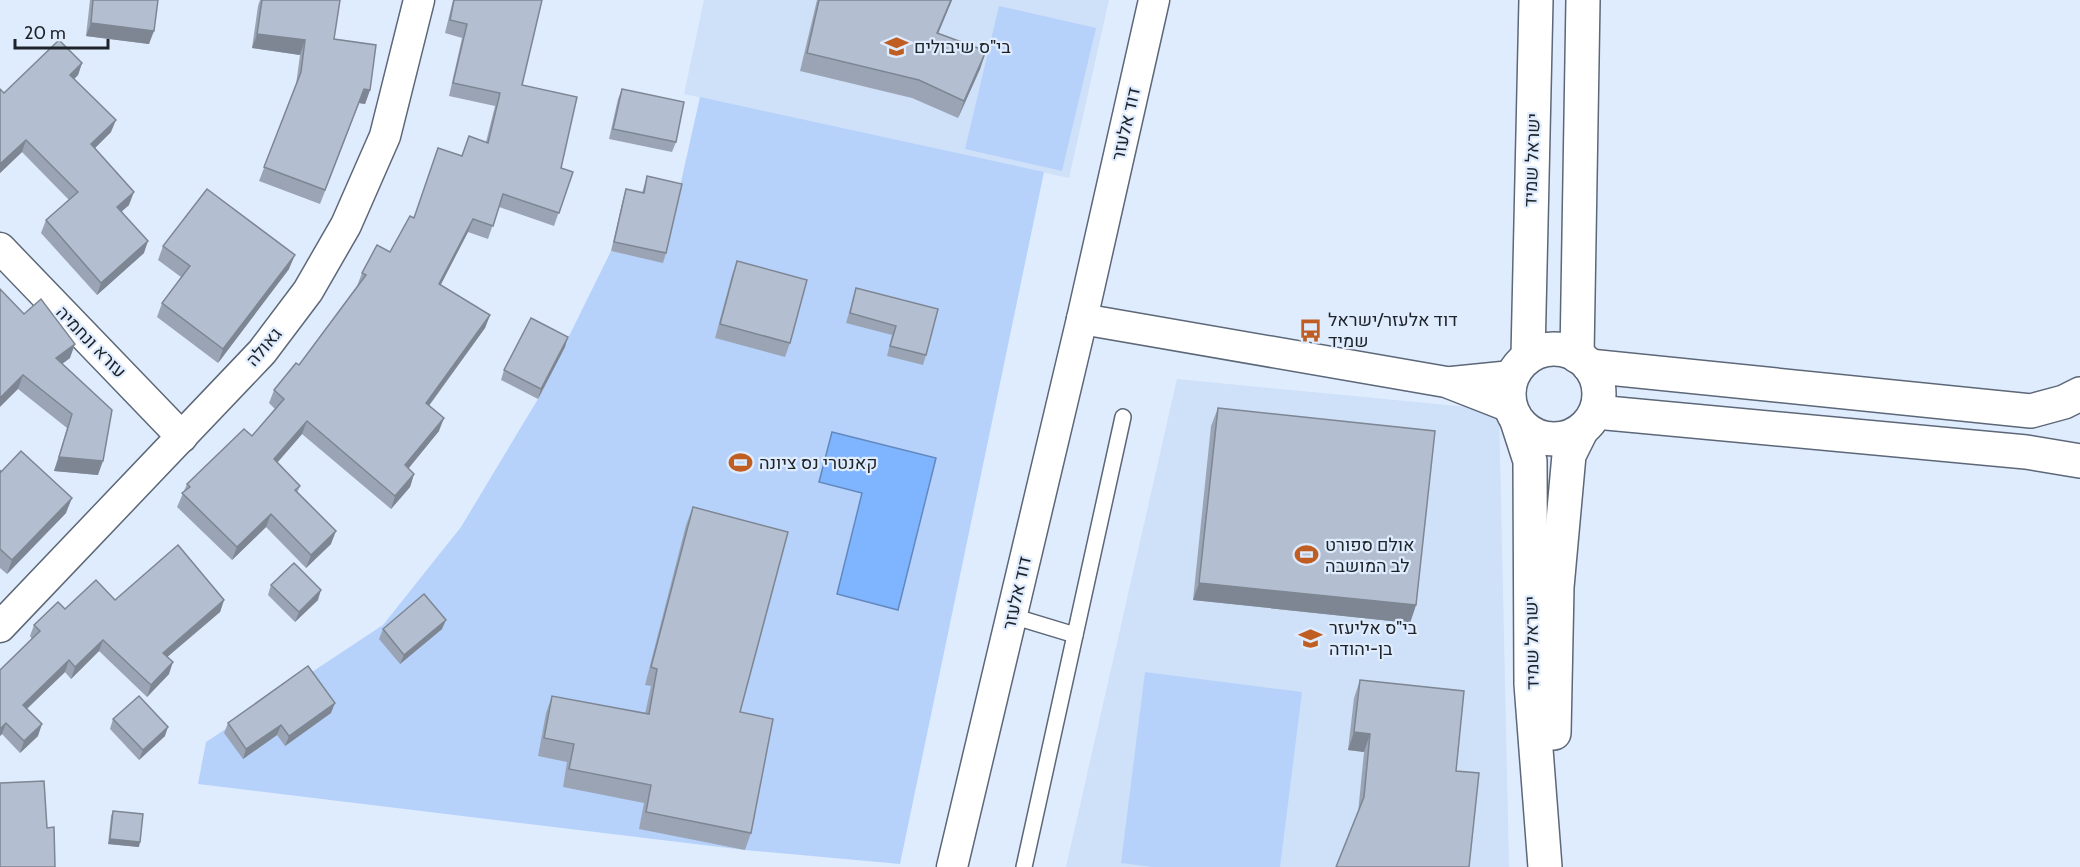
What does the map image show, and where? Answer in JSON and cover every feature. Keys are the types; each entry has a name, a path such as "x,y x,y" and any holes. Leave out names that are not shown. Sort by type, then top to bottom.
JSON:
{"street":[{"name":"גאולה","path":"0,627 262,352 309,291 346,225 385,136 418,0"},
{"name":"דוד אלעזר","path":"952,867 1082,319 1154,0"},
{"name":"ישראל שמיד","path":"1536,0 1517,390 1530,461 1531,684 1545,867"},
{"path":"1583,0 1583,361"},
{"name":"עזרא ונחמיה","path":"0,248 182,437"},
{"path":"1082,319 1446,382 1517,390"},
{"path":"1517,390 1552,349 1566,350 1583,361 1599,388 1588,421"},
{"path":"1583,361 2031,411 2064,402 2080,394"},
{"path":"1517,390 1527,431 1554,440 1588,421 2026,452 2080,461"},
{"name":"ישראל שמיד","path":"1550,867 1557,587 1569,455 1588,421"}],"lane":[{"path":"1024,867 1123,417"},
{"path":"1012,616 1075,635"}],"shaded area":[{"name":"בי\"ס שיבולים","path":"704,0 1109,0 1069,178 684,94"},
{"path":"999,6 1096,28 1062,171 965,149"},
{"name":"קאנטרי נס ציונה","path":"700,97 1044,172 900,864 745,850 198,784 206,742 383,625 461,527 538,399 611,251 663,262"},
{"name":"בי\"ס אליעזר בן-יהודה","path":"1177,379 1499,410 1509,867 1066,867"},
{"path":"1145,672 1302,692 1280,867 1153,867 1121,863"}],"water":[{"path":"832,432 936,458 898,610 837,594 862,493 819,482"}],"building":[{"path":"93,0 158,0 154,31 91,23"},
{"path":"262,0 340,0 334,39 376,45 370,90 364,89 325,190 264,167 301,72 305,40 257,34"},
{"path":"454,0 542,0 522,85 577,97 561,168 573,172 559,213 503,194 493,226 473,219 439,284 490,315 426,403 444,418 405,465 414,474 395,496 307,421 274,459 300,486 295,490 336,531 311,555 271,514 237,547 182,493 190,487 187,484 244,429 252,436 284,399 274,390 296,363 299,365 366,275 362,273 377,245 390,252 410,216 414,218 438,148 462,156 469,136 488,143 500,93 453,83 467,24 450,20"},
{"path":"819,0 951,0 937,33 986,51 964,101 919,80 807,53"},
{"path":"59,40 82,63 70,75 116,120 91,144 134,192 117,207 148,241 101,283 46,220 78,192 26,140 0,164 0,89 4,93"},
{"path":"622,89 684,102 676,142 613,129"},
{"path":"647,176 682,184 666,253 614,242 626,189 644,193"},
{"path":"207,189 295,255 223,349 162,303 190,266 163,246"},
{"path":"737,261 807,280 790,343 720,324"},
{"path":"856,288 938,309 926,355 890,346 896,326 850,313"},
{"path":"0,289 24,314 41,299 75,344 56,358 112,410 103,461 59,457 72,414 23,375 0,398"},
{"path":"531,318 568,337 541,389 504,370"},
{"name":"אולם ספורט לב המושבה","path":"1218,408 1435,431 1416,605 1199,583"},
{"path":"21,451 72,498 12,560 0,549 0,470 1,472"},
{"path":"693,507 788,532 740,712 773,719 751,833 646,812 651,785 569,769 574,744 544,738 552,696 649,714 657,669 651,667"},
{"path":"178,545 224,600 163,653 173,662 151,685 103,640 75,667 69,660 23,705 42,724 24,741 6,723 0,729 0,670 40,631 34,625 58,602 65,609 96,580 115,600"},
{"path":"294,563 321,590 299,612 271,585"},
{"path":"424,594 446,620 404,655 383,629"},
{"path":"308,666 335,703 289,736 281,725 246,749 228,723"},
{"path":"1360,680 1464,691 1456,771 1479,773 1469,867 1336,867 1364,797 1370,734 1354,732"},
{"path":"139,696 168,727 143,750 113,719"},
{"path":"44,781 47,828 54,827 55,867 0,867 0,783"},
{"path":"113,811 143,814 140,842 110,839"}],"place":[{"name":"בי\"ס שיבולים","path":"896,47"},
{"name":"דוד אלעזר/ישראל שמיד","path":"1310,330"},
{"name":"קאנטרי נס ציונה","path":"741,463"},
{"name":"אולם ספורט לב המושבה","path":"1307,555"},
{"name":"בי\"ס אליעזר בן-יהודה","path":"1311,638"}]}
